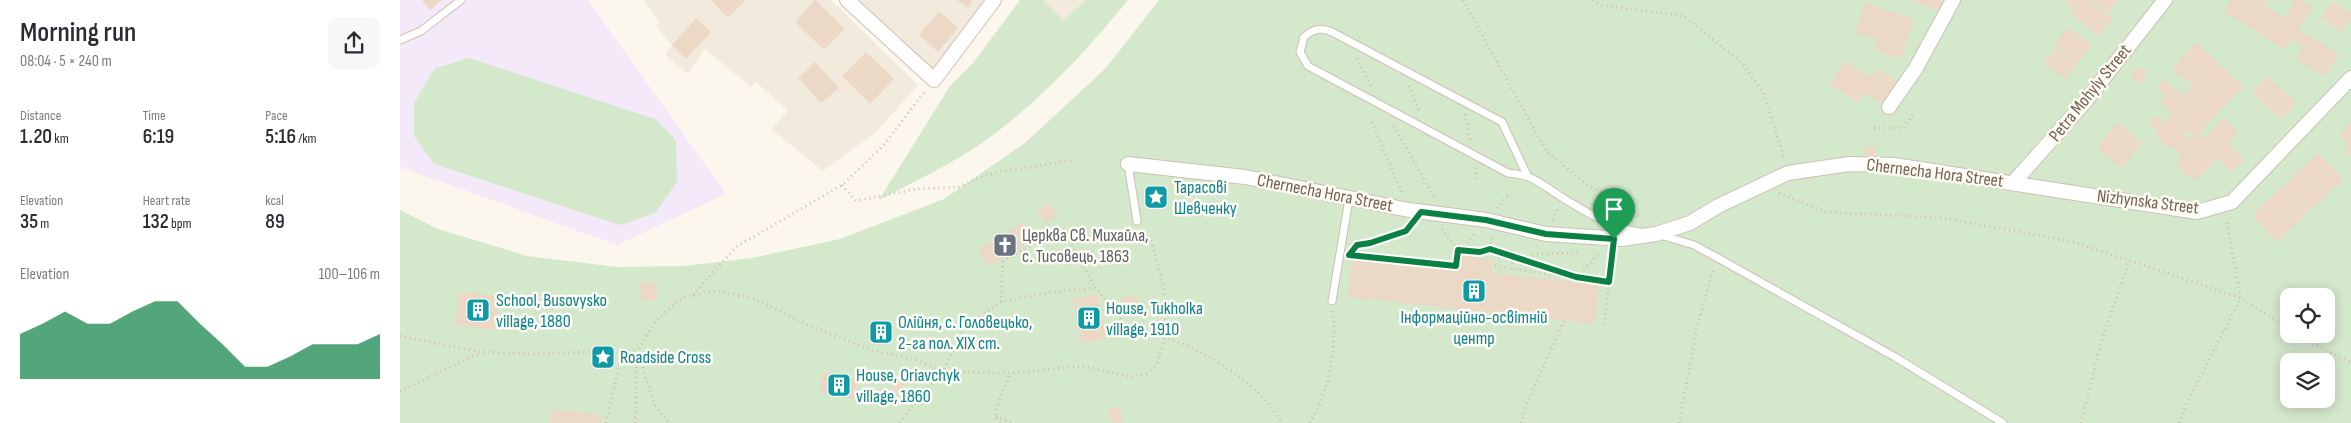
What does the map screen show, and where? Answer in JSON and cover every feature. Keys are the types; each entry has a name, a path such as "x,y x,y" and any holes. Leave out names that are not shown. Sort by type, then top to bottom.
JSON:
{"street":[{"path":"847,0 934,80 994,0"},
{"path":"1889,107 1916,68 1953,0"},
{"name":"Petra Mohyly Street","path":"2013,183 2084,103 2165,0"},
{"name":"Nizhynska Street","path":"2013,183 2196,212 2223,206 2232,202 2351,78"},
{"name":"Chernecha Hora Street","path":"1128,164 1245,177 1415,211 1486,220 1546,234 1614,239 1656,234 1690,223 1758,186 1788,173 1849,164 1894,165 2013,183"}],"lane":[{"path":"400,40 421,31 461,0"},
{"path":"1527,174 1508,173 1308,66 1302,59 1301,44 1309,32 1324,29 1502,122 1527,174 1563,198 1619,229 1656,234 1694,245 1895,357 2003,423"},
{"path":"1128,164 1138,221"},
{"path":"1332,300 1349,199"}],"path":[{"path":"1463,0 1546,152 1586,184 1634,211 1640,219"},
{"path":"1593,0 1600,4 1684,16 1742,62 1763,92 1771,111 1788,173"},
{"path":"1402,69 1428,130"},
{"path":"692,295 736,246 842,185 883,146 934,80"},
{"path":"1462,102 1472,153"},
{"path":"1874,128 1904,128 1912,114"},
{"path":"1348,265 1349,255 1357,245 1378,241 1406,231 1415,211 1372,122"},
{"path":"842,185 856,201 916,189 959,187 978,178 1004,171 1075,160"},
{"path":"1758,186 1826,212 1944,218 2074,242 2241,298 2280,323"},
{"path":"1546,234 1561,200"},
{"path":"2179,423 2188,400 2241,298 2223,206"},
{"path":"635,423 637,350 658,318 684,297 715,291 753,298 797,320 870,350 917,360 943,372 1011,373 1084,366 1131,377 1147,374 1157,364 1165,337 1166,297 1153,246 1138,221"},
{"path":"1001,302 1003,262 1056,229 1068,239 1095,288 1132,331 1165,337 1189,346 1241,378 1276,412 1282,423"},
{"path":"1490,249 1492,235"},
{"path":"1576,277 1614,239"},
{"path":"1604,324 1614,239"},
{"path":"1349,255 1456,266 1458,250 1480,252 1490,249 1576,277"},
{"path":"1512,269 1513,257"},
{"path":"1679,423 1697,327 1716,257"},
{"path":"2082,423 2101,342 2129,260"},
{"path":"1495,266 1609,282"},
{"path":"900,423 919,397 943,372 962,331 1001,302 1050,292 1095,288"},
{"path":"1310,423 1331,372 1336,340 1332,300"},
{"path":"1521,423 1527,403 1564,321"},
{"path":"400,336 481,352 535,354 637,350"},
{"path":"2313,343 2351,363"},
{"path":"637,350 654,404 669,423"},
{"path":"400,391 481,352"},
{"path":"606,423 622,352"},
{"path":"995,416 1000,398 1011,373"},
{"path":"995,416 1000,423"},
{"path":"995,416 1011,423"}],"shaded area":[{"path":"400,0 588,0 726,194 617,245 400,167"},
{"path":"644,0 831,0 918,85 876,132 823,171 771,129 788,111 755,81 751,87 705,49 688,74 665,55 672,45 656,26 660,23"},
{"path":"855,0 984,0 934,71"},
{"path":"1040,0 1086,0 1063,20"}],"green space":[{"path":"1020,0 1043,0 1063,20 1086,0 1128,0 1078,58 1022,112 982,143 957,159 879,200 950,86 973,63"},
{"path":"1159,0 2351,0 2351,423 400,423 400,210 438,229 527,256 617,267 684,266 752,258 840,239 944,199 1025,143 1106,68"},
{"path":"469,58 655,119 676,140 677,182 655,213 620,225 434,164 414,136 414,103 434,69"}],"building":[{"path":"422,0 442,0 430,10"},
{"path":"711,0 744,0 745,1 728,18"},
{"path":"815,0 845,29 824,50 795,22"},
{"path":"957,0 973,0 968,8"},
{"path":"1912,0 1942,0 1938,11"},
{"path":"2067,0 2090,0 2113,18 2099,36 2070,13 2073,8 2065,2"},
{"path":"2092,0 2118,0 2108,12"},
{"path":"2231,0 2264,0 2267,2 2265,6 2284,18 2295,0 2302,0 2313,7 2298,30 2339,54 2324,77 2295,59 2303,47 2291,40 2285,50 2224,11"},
{"path":"2333,1 2351,14 2351,19 2341,32 2321,18"},
{"path":"1865,3 1914,19 1901,59 1874,50 1877,40 1855,33"},
{"path":"939,11 958,28 938,52 919,35"},
{"path":"696,18 711,32 686,59 672,45"},
{"path":"2068,27 2092,44 2078,63 2054,45"},
{"path":"2196,42 2243,86 2198,135 2202,139 2224,117 2239,133 2228,142 2245,162 2230,172 2219,158 2194,181 2175,164 2182,157 2171,145 2169,148 2156,138 2159,133 2148,124 2155,115 2166,123 2172,114 2160,103 2166,96 2156,87 2163,79 2183,96 2192,85 2172,69","holes":["2187,130 2196,138 2186,138 2181,132 2183,134"]},
{"path":"2056,48 2078,64 2066,80 2044,64"},
{"path":"866,52 894,79 870,104 842,76"},
{"path":"1844,61 1871,77 1876,69 1899,82 1886,105 1865,93 1859,102 1829,85"},
{"path":"815,62 839,88 821,103 798,78"},
{"path":"2139,66 2148,74 2140,83 2130,75"},
{"path":"2267,76 2297,103 2281,120 2252,92"},
{"path":"2117,122 2142,142 2122,168 2097,149"},
{"path":"2351,122 2351,157 2343,149 2349,144 2339,134"},
{"path":"1865,146 1876,147 1876,156 1865,155"},
{"path":"2318,153 2343,179 2277,242 2252,215"},
{"path":"1049,203 1058,215 1046,224 1037,211"},
{"name":"Церква Св. Михайла, с. Тисовець, 1863","path":"1022,223 1032,240 989,266 978,249"},
{"name":"Інформаційно-освітній центр","path":"1459,255 1493,259 1492,273 1599,284 1595,324 1348,297 1352,257 1457,269"},
{"path":"656,282 658,299 641,301 639,283"},
{"name":"School, Busovysko village, 1880","path":"459,291 500,296 496,330 455,325"},
{"name":"House, Tukholka village, 1910","path":"1098,294 1106,339 1081,343 1073,298"},
{"path":"1136,295 1140,314 1125,318 1121,298"},
{"name":"Олійня, с. Головецько, 2-га пол. XIX ст.","path":"872,323 893,327 890,340 870,337"},
{"name":"House, Oriavchyk village, 1860","path":"823,372 859,379 855,399 819,392"},
{"path":"893,381 905,383 903,394 892,392"},
{"path":"1118,406 1125,422 1112,423 1107,411"},
{"path":"551,409 602,415 601,423 550,423"}],"place":[{"name":"Тарасові Шевченку","path":"1156,197"},
{"name":"Церква Св. Михайла, с. Тисовець, 1863","path":"1005,245"},
{"name":"Інформаційно-освітній центр","path":"1474,291"},
{"name":"School, Busovysko village, 1880","path":"478,310"},
{"name":"House, Tukholka village, 1910","path":"1089,318"},
{"name":"Олійня, с. Головецько, 2-га пол. XIX ст.","path":"881,332"},
{"name":"Roadside Cross","path":"603,357"},
{"name":"House, Oriavchyk village, 1860","path":"839,385"}],"route":[{"path":"1421,212 1486,220 1546,234 1614,239 1609,282 1576,277 1490,249 1480,252 1458,250 1456,266 1349,255 1357,245 1370,243 1406,231 1421,212"}]}
